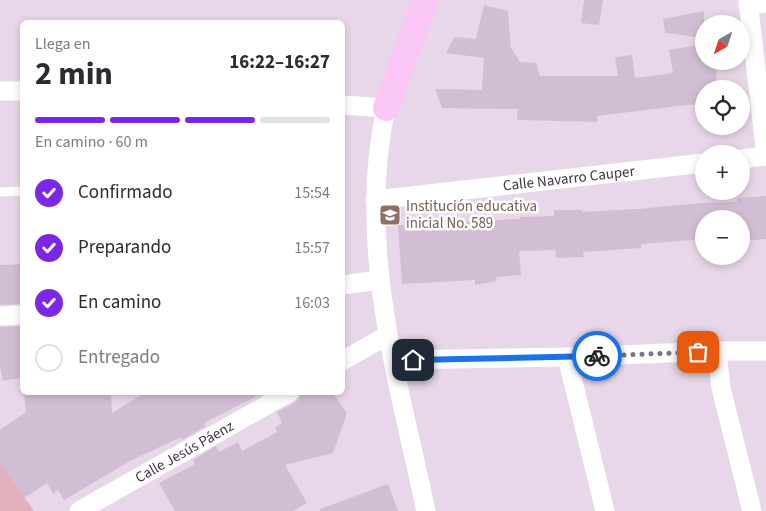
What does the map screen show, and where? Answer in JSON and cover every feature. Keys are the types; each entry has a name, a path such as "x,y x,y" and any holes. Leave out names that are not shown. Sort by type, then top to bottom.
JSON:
{"street":[{"path":"425,0 386,108 380,134 375,200 379,280 388,335 426,511"},
{"path":"750,157 766,156 754,3"},
{"path":"0,91 20,91"},
{"path":"345,105 386,108"},
{"name":"Calle Navarro Cauper","path":"375,200 695,164"},
{"path":"345,284 379,280"},
{"path":"0,316 20,315"},
{"path":"345,360 388,335"},
{"path":"394,360 567,358 717,351 766,352"},
{"path":"717,351 721,388 752,511"},
{"path":"567,358 605,511"},
{"name":"Calle Jesús Páenz","path":"79,511 285,395"}],"lane":[{"path":"0,192 20,191"}],"shaded area":[{"path":"0,0 766,0 766,511 0,511"},
{"path":"0,462 34,511 0,511"}],"building":[{"path":"584,0 603,0 599,25 581,23"},
{"path":"484,5 508,11 511,48 520,62 536,63 540,76 618,76 615,57 632,55 635,78 673,73 669,50 695,46 695,70 716,70 717,80 695,80 695,104 597,116 597,122 517,120 518,109 442,108 435,89 482,90 484,58 446,53 454,37 476,39"},
{"path":"704,11 704,15 695,15 695,37 665,33 663,19"},
{"path":"766,196 766,239 750,240 750,210 695,210 695,240 641,244 641,248 583,252 584,257 556,258 555,250 519,251 521,275 496,277 497,281 475,285 475,280 402,284 398,225 554,216 554,210 582,210 582,212 737,202 737,200 750,200 750,197"},
{"path":"20,264 20,304 0,305 0,265"},
{"path":"20,326 20,378 3,381 0,366 0,327"},
{"path":"24,395 111,395 112,413 141,395 259,395 204,423 206,426 182,440 181,437 130,461 64,500 58,490 53,494 47,483 24,498 0,462 0,430 26,412"},
{"path":"300,395 334,395 347,413 333,453 285,465 307,503 293,511 175,511 159,483 195,464 193,460 216,446 219,452 238,442 242,451 277,432 275,428 282,423 277,412 296,402"},
{"path":"388,484 398,511 320,511 320,509"}],"way so far":[{"path":"597,356 698,352"}],"place":[{"name":"Institución educativa inicial No. 589","path":"390,215"}],"route":[{"path":"413,360 597,356"}]}
